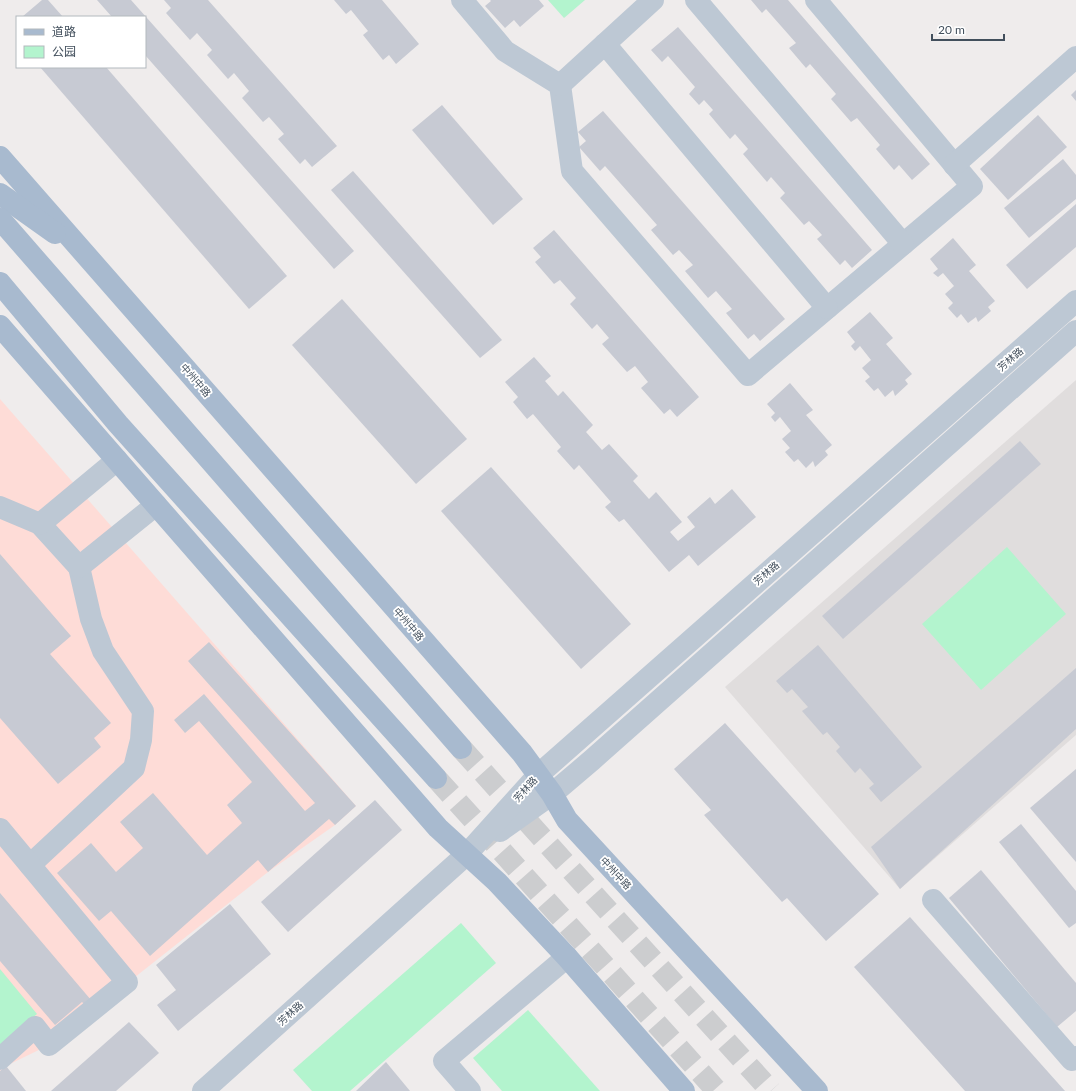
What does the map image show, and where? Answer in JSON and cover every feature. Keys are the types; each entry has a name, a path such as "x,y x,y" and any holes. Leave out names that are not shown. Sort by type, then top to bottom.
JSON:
{"main road":[{"name":"中州中路","path":"0,157 522,752 552,794 567,820 817,1091"},
{"path":"0,194 86,254"},
{"path":"0,219 461,748"},
{"path":"0,283 118,424 436,778"},
{"path":"0,326 438,828 497,882 567,957 684,1091"}],"street":[{"path":"462,0 505,51 560,85"},
{"path":"560,85 653,0"},
{"path":"696,0 903,244"},
{"path":"560,85 572,170 748,375 972,186 816,0"},
{"path":"605,44 827,308"},
{"path":"954,165 1076,57"},
{"name":"芳林路","path":"202,1091 466,855 538,775 1076,301"},
{"name":"芳林路","path":"466,855 552,794 1076,331"},
{"path":"40,524 116,460"},
{"path":"79,567 156,505"},
{"path":"0,507 40,524 79,567 91,619 103,650 143,712 141,740 134,768 30,865"},
{"path":"0,829 127,982 49,1045 35,1027 0,1059"},
{"path":"933,900 1072,1060 1076,1057"},
{"path":"470,1091 444,1061 567,957"}],"shaded area":[{"path":"1076,380 1076,735 900,889 725,687"},
{"path":"0,399 356,806 335,825 268,872 49,1045 6,1066 0,1071"}],"green space":[{"path":"548,0 585,0 564,18"},
{"path":"1007,547 1066,614 981,690 922,624"},
{"path":"461,923 496,963 350,1091 312,1091 293,1070"},
{"path":"0,969 37,1014 0,1045"},
{"path":"528,1010 600,1091 502,1091 473,1058"}],"building":[{"path":"42,0 48,0 62,16 23,16"},
{"path":"97,0 131,0 145,16 111,16"},
{"path":"164,0 208,0 337,146 312,167 305,159 300,164 278,139 284,134 269,117 263,122 242,98 249,91 234,73 228,79 207,55 212,50 197,33 190,40 166,13 171,8"},
{"path":"334,0 382,0 419,44 396,64 389,55 383,60 363,35 368,31 351,10 346,14"},
{"path":"490,0 539,0 544,6 520,27 514,20 505,28 485,6 491,1"},
{"path":"751,0 788,0 930,164 912,180 899,165 894,170 876,149 880,145 857,118 851,122 831,99 836,94 810,64 806,68 789,48 796,43 766,9 762,13"},
{"path":"146,17 354,251 334,269 146,56"},
{"path":"678,27 872,250 852,268 845,260 840,265 817,239 822,235 809,221 804,225 780,198 785,193 771,177 767,182 743,154 748,149 735,134 730,139 709,114 713,110 704,100 699,105 689,94 695,87 668,56 662,62 651,50"},
{"path":"41,68 107,68 287,276 249,309"},
{"path":"1076,90 1076,101 1071,95"},
{"path":"442,105 523,199 493,225 412,130"},
{"path":"603,111 785,319 760,341 754,334 748,339 726,313 732,309 716,291 708,298 685,271 693,265 679,250 673,255 651,230 657,225 605,166 600,171 579,147 586,141 578,132"},
{"path":"1038,115 1067,147 1008,200 980,169"},
{"path":"1063,159 1076,175 1076,199 1029,238 1004,208"},
{"path":"353,171 502,340 480,358 331,190"},
{"path":"1076,204 1076,247 1027,289 1006,265"},
{"path":"554,230 699,397 677,417 670,409 664,414 641,388 648,382 635,366 627,372 602,344 609,338 597,324 592,329 570,304 576,298 560,280 554,284 535,262 541,257 533,248"},
{"path":"953,238 976,265 969,271 995,301 988,307 991,311 978,322 976,317 968,323 961,314 957,318 948,308 953,303 945,294 954,286 943,273 938,277 933,273 938,269 930,259"},
{"path":"342,299 467,439 416,484 292,345"},
{"path":"870,312 893,338 886,344 912,374 905,380 908,384 895,396 893,390 885,397 878,388 874,391 865,381 870,377 862,368 871,360 860,346 855,351 851,346 855,342 847,332"},
{"path":"534,357 551,376 545,381 558,396 563,391 593,425 586,432 602,450 609,444 638,476 633,481 649,499 656,492 682,522 670,532 678,541 695,527 687,517 710,497 715,504 732,489 756,517 698,566 689,555 669,572 624,519 619,522 605,507 611,502 579,465 574,470 557,451 561,447 533,414 527,419 513,402 518,397 505,382"},
{"path":"790,383 813,410 806,415 832,445 825,451 828,455 815,467 813,461 806,468 798,459 794,462 785,452 790,448 782,439 791,431 780,417 775,422 771,417 775,413 767,404"},
{"path":"1020,441 1041,464 843,639 822,616"},
{"path":"491,467 631,624 581,669 441,511"},
{"path":"0,554 71,636 50,654 111,723 94,738 101,747 58,784 0,718"},
{"path":"209,642 356,806 335,825 329,819 268,872 258,860 150,956 111,911 99,921 57,873 91,843 116,872 143,848 120,822 153,793 207,855 242,823 227,805 252,782 199,721 185,733 174,720 204,694 305,811 315,803 188,661"},
{"path":"818,645 922,767 881,802 869,788 874,784 860,768 855,773 836,751 840,747 827,732 823,735 802,711 808,707 792,689 787,693 776,681"},
{"path":"1076,668 1076,729 900,889 871,847"},
{"path":"725,723 879,894 826,941 787,898 782,902 704,815 711,810 674,769"},
{"path":"1076,769 1076,862 1030,808"},
{"path":"375,800 402,830 288,932 261,902"},
{"path":"1021,824 1076,891 1076,923 1069,928 999,842"},
{"path":"981,870 1076,983 1076,1011 1057,1027 949,898"},
{"path":"0,893 91,1000 85,1005 82,1002 55,1025 0,961"},
{"path":"230,904 271,954 178,1031 157,1005 176,990 156,965"},
{"path":"910,917 1065,1091 965,1091 854,967"},
{"path":"129,1022 159,1053 116,1091 51,1091"},
{"path":"386,1062 410,1091 356,1091"},
{"path":"6,1066 26,1091 0,1091 0,1071"}],"tunnel":[{"path":"461,748 771,1091"},
{"path":"436,778 717,1091"}]}
